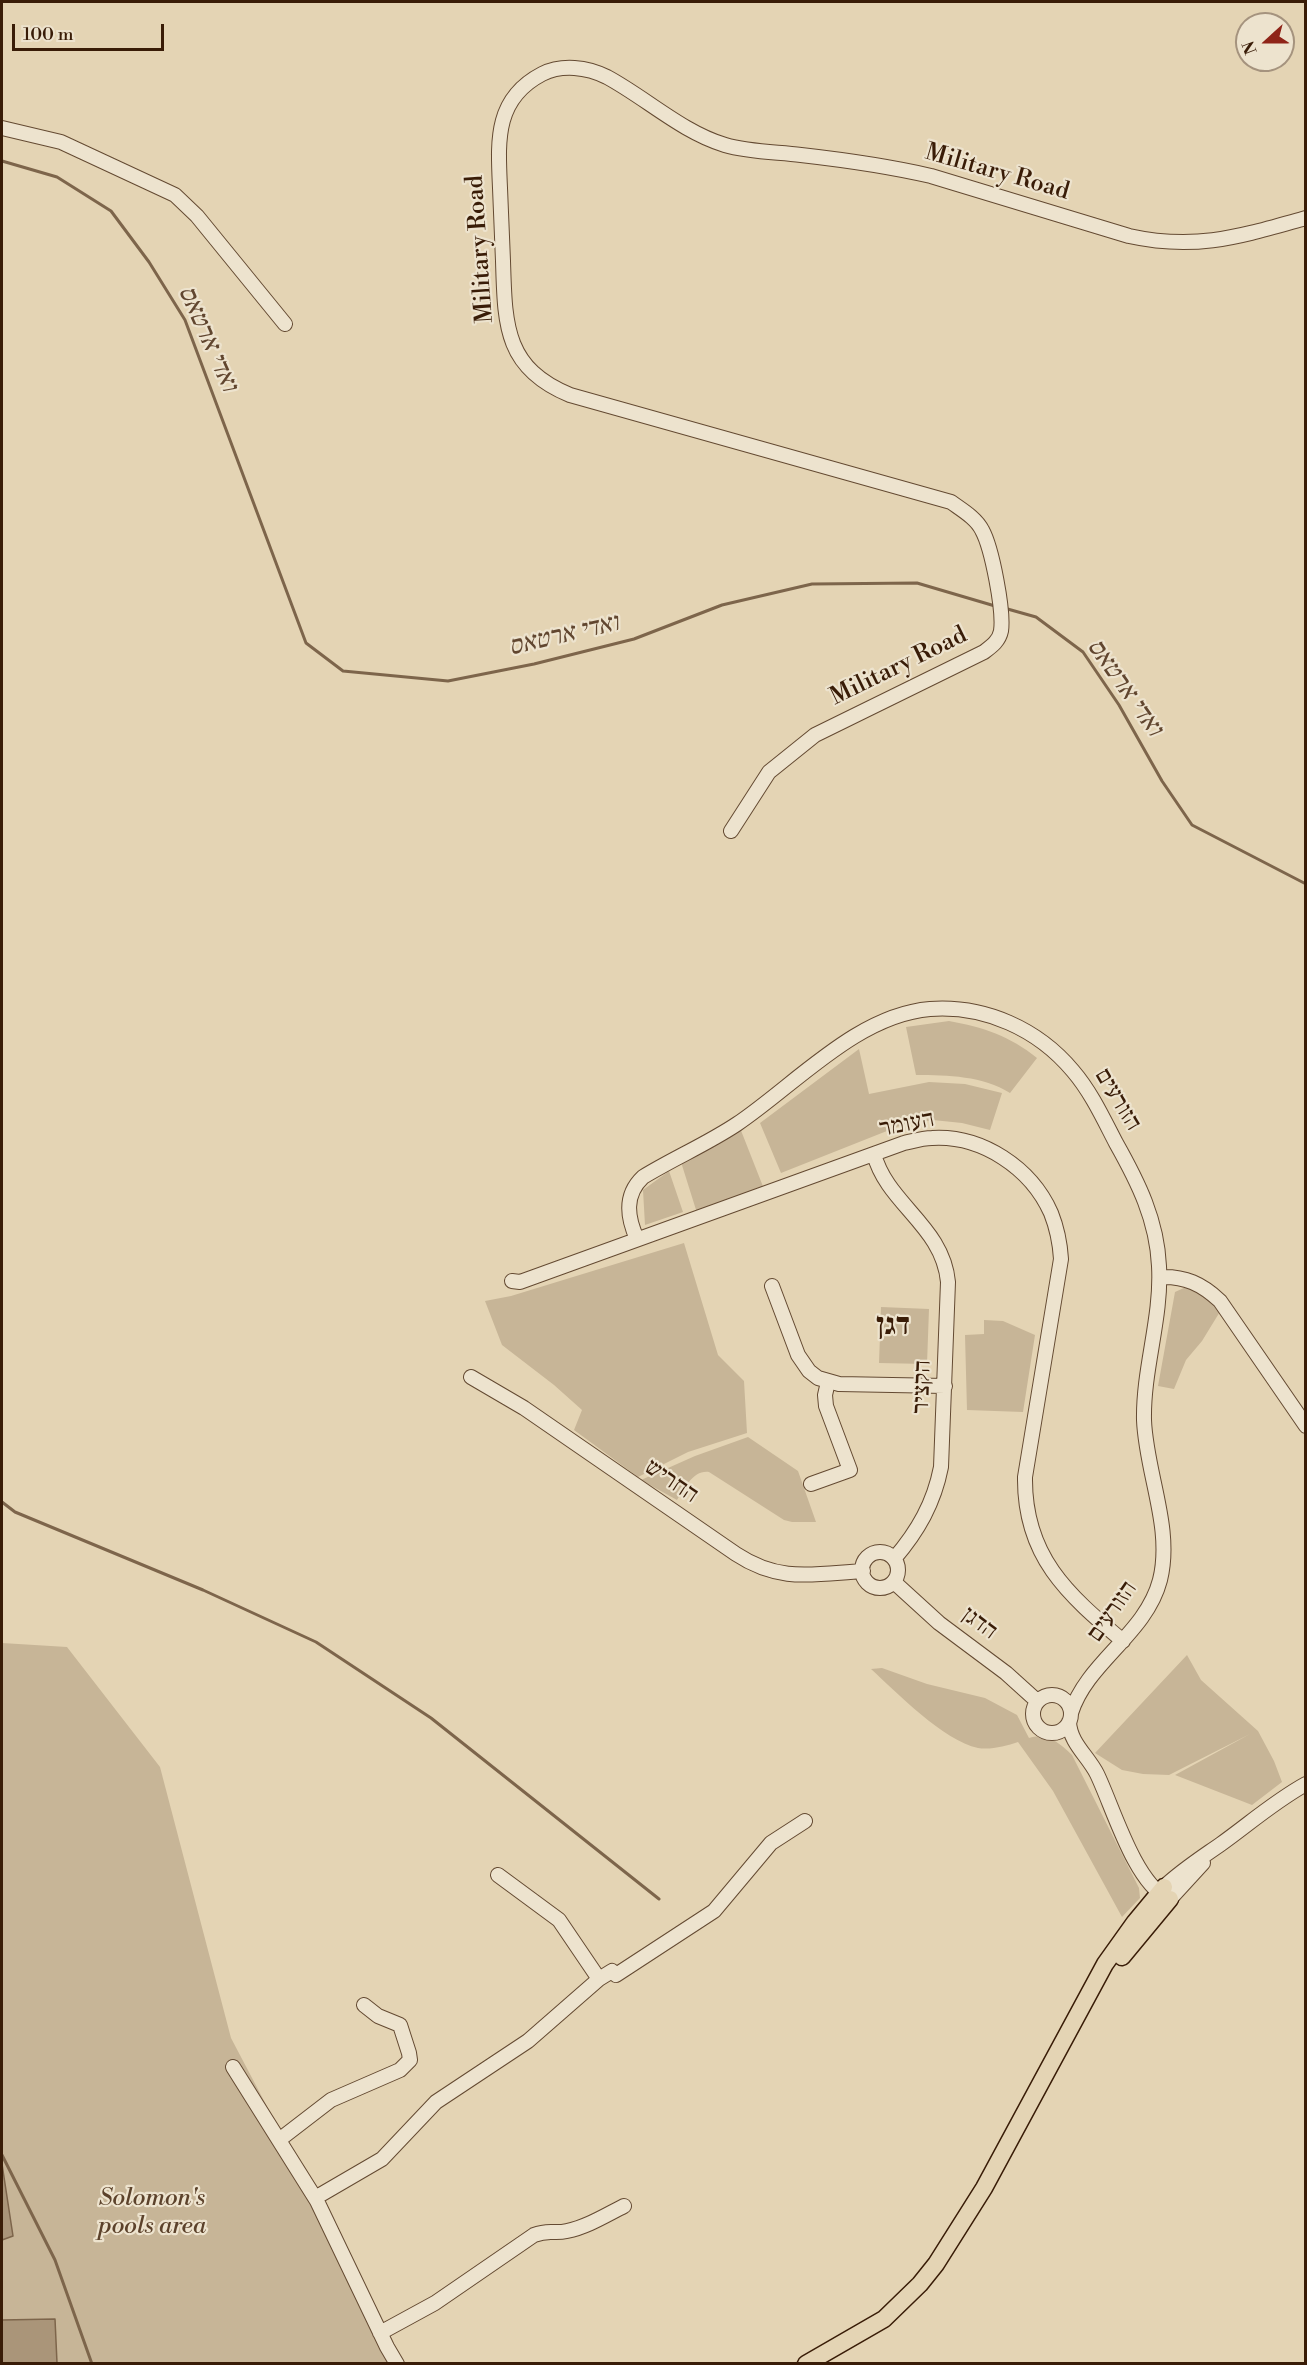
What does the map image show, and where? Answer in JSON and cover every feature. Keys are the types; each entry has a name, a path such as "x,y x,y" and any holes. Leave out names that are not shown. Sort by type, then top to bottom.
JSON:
{"main road":[{"path":"806,2364 884,2319 936,2265 984,2188 1116,1949 1164,1893"},
{"path":"794,2364 880,2313 936,2265"}],"street":[{"name":"Military Road","path":"731,831 768,772 815,735 853,714 984,652 997,642 1001,630 996,572 982,529 969,515 951,502 570,395 550,387 534,375 522,361 508,332 504,287 498,144 499,131 506,110 516,93 533,79 550,70 570,67 586,70 605,76 681,124 724,145 900,168 1108,230 1158,242 1186,243 1236,238 1305,218"},
{"path":"2,128 61,142 175,195 196,216 285,324"},
{"name":"הזורעים","path":"637,1239 630,1218 629,1204 632,1190 644,1177 726,1130 847,1042 873,1026 900,1015 928,1010 955,1009 982,1013 1008,1021 1054,1051 1074,1072 1091,1096 1141,1190 1156,1239 1160,1277 1144,1414 1146,1442 1161,1528 1163,1560 1154,1597 1145,1613 1088,1683 1070,1718"},
{"name":"העומר","path":"512,1281 520,1282 904,1143 931,1138 957,1139 981,1146 1004,1157 1023,1173 1039,1192 1051,1213 1059,1235 1062,1259 1028,1459 1025,1494 1027,1511 1036,1544 1053,1574 1079,1604 1123,1641"},
{"name":"הקציר","path":"874,1154 885,1178 934,1239 944,1259 948,1282 943,1455 935,1491 919,1527 894,1559"},
{"path":"1160,1277 1190,1280 1209,1291 1220,1301 1305,1426"},
{"path":"772,1286 801,1361 813,1375 828,1382 945,1386"},
{"name":"החריש","path":"471,1377 524,1408 736,1554 759,1567 790,1575 862,1571"},
{"path":"811,1484 850,1470 826,1406 825,1393 828,1382"},
{"path":"885,1553 894,1559 898,1572 894,1582 887,1587 876,1588 867,1582 862,1571 865,1560 874,1554 885,1553"},
{"name":"הדגן","path":"894,1582 939,1623 1006,1674 1037,1701"},
{"path":"1078,1746 1041,1730 1034,1721 1033,1709 1037,1701 1045,1696 1071,1693 1088,1683"},
{"path":"1054,1695 1066,1702 1072,1737 1098,1777 1121,1832 1142,1871 1164,1893 1257,1815 1305,1784"},
{"path":"1050,1733 1061,1731 1070,1718"},
{"path":"315,2198 382,2158 436,2102 528,2041 599,1979 612,1971 616,1976 714,1911 771,1844 805,1821"},
{"path":"498,1875 559,1920 599,1979"},
{"path":"279,2140 331,2100 400,2070 410,2060 410,2053 400,2025 378,2016 364,2005"},
{"path":"233,2067 315,2198 397,2364"},
{"path":"380,2333 435,2303 534,2235 546,2230 565,2232 588,2225 624,2206"}],"green space":[{"path":"949,1021 996,1033 1037,1058 1010,1093 1000,1087 977,1080 953,1076 916,1075 906,1027"},
{"path":"859,1049 869,1094 929,1082 965,1084 1002,1093 990,1130 962,1123 933,1120 902,1125 781,1173 760,1123"},
{"path":"740,1128 764,1189 697,1213 681,1162"},
{"path":"669,1171 683,1212 645,1225 643,1190"},
{"path":"684,1243 718,1355 744,1381 747,1433 688,1452 638,1477 574,1430 582,1410 502,1345 485,1301 511,1296"},
{"path":"1186,1287 1196,1291 1221,1310 1202,1341 1186,1360 1174,1389 1158,1386 1175,1292"},
{"path":"881,1307 929,1309 927,1364 879,1363"},
{"path":"984,1320 1003,1321 1035,1335 1023,1412 967,1410 965,1335 984,1334"},
{"path":"748,1437 798,1471 816,1522 784,1520 709,1472 703,1472 694,1477 677,1500 641,1480 695,1456"},
{"name":"Solomon's pools area","path":"2,1643 67,1647 160,1767 231,2038 402,2363 2,2364"},
{"path":"1187,1655 1201,1680 1258,1731 1274,1761 1282,1782 1252,1805 1175,1775 1250,1734 1169,1775 1122,1770 1095,1753"},
{"path":"882,1668 927,1684 985,1698 1017,1715 1029,1738 1047,1738 1062,1746 1072,1755 1139,1888 1140,1898 1122,1917 1053,1791 1018,1742 998,1747 978,1748 950,1736 921,1714 871,1669"}],"shaded area":[{"path":"2,2164 13,2236 2,2240"},
{"path":"55,2319 57,2363 2,2363 2,2320"}],"waterway":[{"name":"ואדי ארטאס","path":"2,161 57,177 111,211 149,262 185,320 306,643 343,671 448,681 534,664 634,639 722,605 812,584 917,583 995,606"},
{"name":"ואדי ארטאס","path":"1004,608 1036,617 1083,652 1119,705 1162,781 1192,825 1306,884"},
{"path":"2,1502 15,1512 203,1590 316,1642 431,1718 659,1899"},
{"path":"2,2155 55,2260 92,2364"}],"district":[{"name":"דגן","path":"893,1327"}]}
